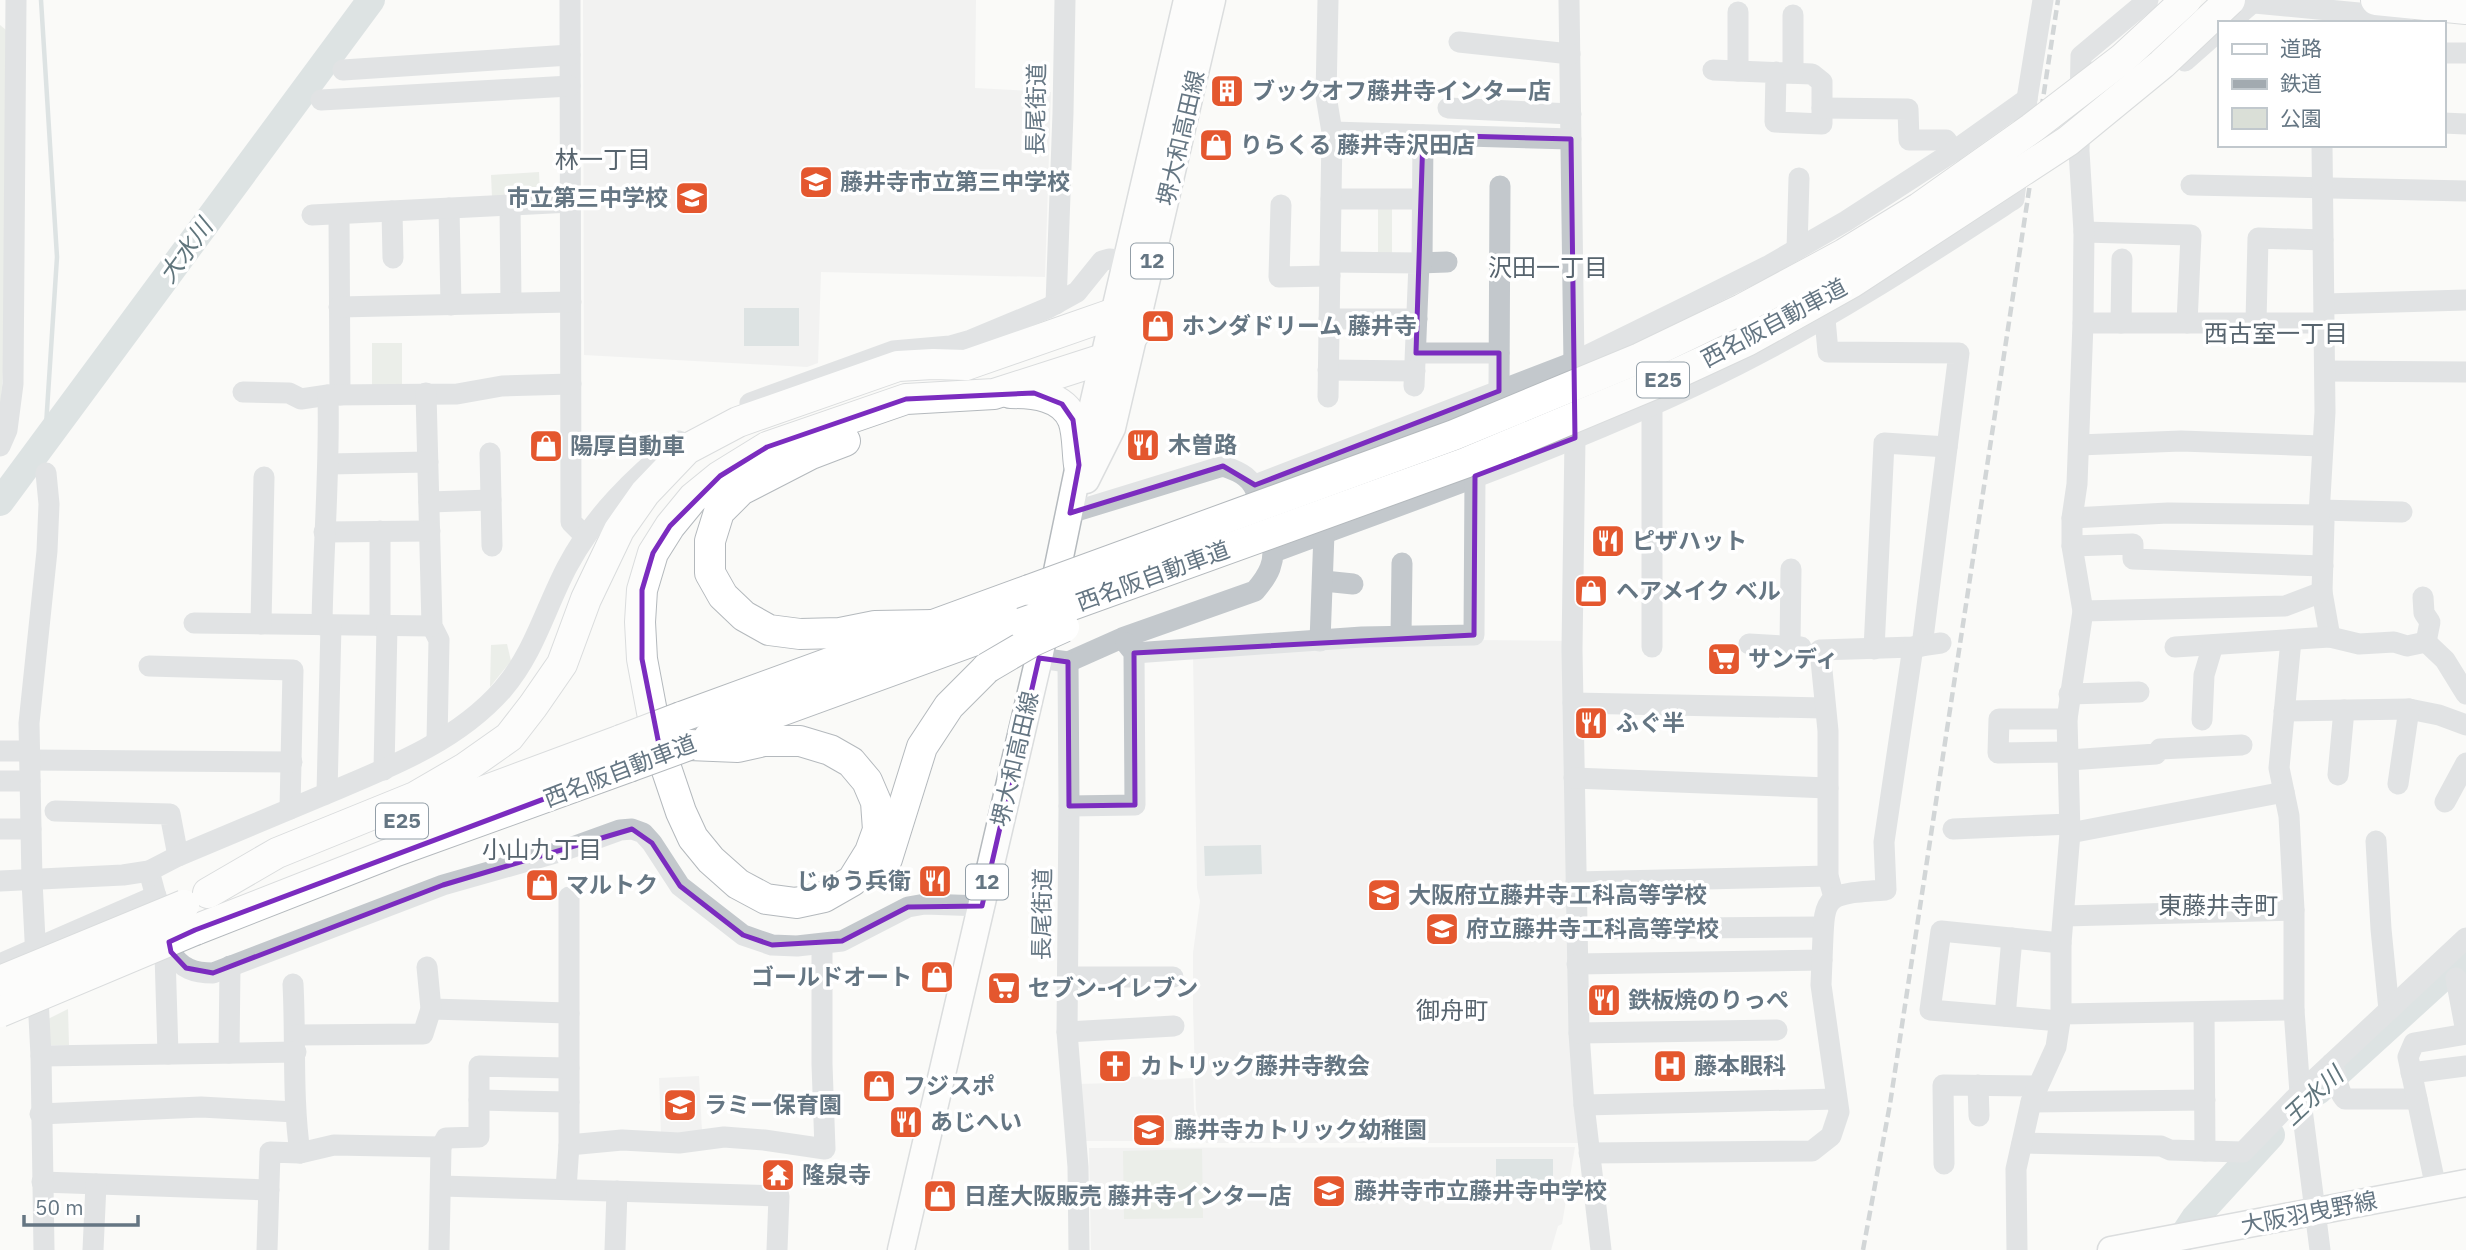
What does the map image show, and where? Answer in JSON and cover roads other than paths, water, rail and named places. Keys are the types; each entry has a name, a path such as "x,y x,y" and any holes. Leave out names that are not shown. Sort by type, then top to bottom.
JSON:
{"highway":[{"name":"西名阪自動車道","path":"685,731 934,625 1454,435 1640,358 1742,309 1844,254 1919,208 2032,128 2122,59 2186,0"},
{"path":"2376,0 2466,9"},
{"name":"西名阪自動車道","path":"0,981 186,906 685,731 1264,545 1652,385 1759,335 1852,283 2068,141 2241,1"},
{"path":"934,625 875,626 840,633 800,635 769,630 744,616 723,596 710,573 710,541 719,512 740,490 811,454 914,417 1103,359 1125,323"},
{"path":"186,906 277,853 415,797 466,768 509,737 562,664 586,599 619,530 645,493 687,449 738,422 898,366 966,365 1125,323"},
{"path":"933,364 788,421 715,458 684,485 663,511 645,543 633,573 627,608 628,649 646,745 672,824 692,860 722,889 744,903 773,915 799,916 825,912 860,895 876,878 890,853 922,747 949,706 987,668 1033,640 1264,545"},
{"path":"685,731 738,747 764,741 800,741 830,750 851,762 867,781 876,802 877,830 870,852 852,881 824,897 796,903 766,898 738,884 711,860 693,838 681,812 659,744 642,659 642,590 653,553 692,498 720,476 767,447 906,399 1034,393 1062,404 1073,420 1079,465"},
{"name":"西名阪自動車道","path":"0,1012 186,906 394,852 625,753"}],"main road":[{"name":"堺大和高田線","path":"1070,513 1112,428 1125,323 1127,261 1187,0"},
{"name":"堺大和高田線","path":"1125,323 1212,0"},
{"name":"堺大和高田線","path":"901,1250 1039,658 1103,359"},
{"name":"大阪羽曳野線","path":"2111,1250 2185,1240 2466,1183"}],"street":[{"path":"0,446 7,430 13,384 16,0"},
{"path":"570,0 571,522 585,536"},
{"name":"長尾街道","path":"1056,304 1065,0"},
{"path":"1328,0 1326,96 1332,132 1328,397"},
{"path":"1569,0 1575,438 1573,702 1577,964 1584,1105 1601,1250"},
{"path":"1264,545 1324,533 1575,438 1652,405 1736,366 1825,319 2014,199 2026,99 2043,0"},
{"path":"2017,1250 2016,1169 2035,1094 2056,1047 2061,1017 2061,943 2070,828 2067,719 2083,611 2072,546 2083,323 2084,232 2079,151 2081,57 2148,0"},
{"path":"2223,0 2466,23"},
{"path":"2230,21 2241,1"},
{"path":"1738,12 1738,71"},
{"path":"1713,70 1785,73 1812,74 1822,82 1822,124 1775,122 1785,73 1793,15"},
{"path":"2079,151 2218,32"},
{"path":"1459,42 1570,54"},
{"path":"2445,53 2466,53"},
{"path":"343,70 570,55"},
{"path":"321,100 570,86"},
{"path":"1255,485 1574,362 1797,249 1846,221 1954,151 2026,99"},
{"path":"1448,108 1571,114"},
{"path":"1822,108 1908,109 1909,140 1946,140 1954,151"},
{"path":"2445,123 2466,124"},
{"path":"1332,132 1571,139"},
{"path":"1415,370 1423,135"},
{"path":"2322,147 2325,412 2319,513 2324,522 2322,592 2330,637"},
{"path":"1797,249 1799,178"},
{"path":"2191,185 2466,191"},
{"path":"1499,391 1500,186"},
{"path":"1331,199 1422,199"},
{"path":"313,215 571,202"},
{"path":"510,205 511,303"},
{"path":"1281,205 1279,277 1330,269 1447,262"},
{"path":"449,208 450,305"},
{"path":"393,211 393,258"},
{"path":"327,793 324,532 340,307 339,214"},
{"path":"2084,232 2191,234 2187,323"},
{"path":"2256,322 2258,239 2323,240"},
{"path":"2121,323 2122,259"},
{"path":"0,881 123,875 149,871 178,856 384,769 437,741 472,720 502,690 522,664 566,569 585,536 615,498 648,466 690,433 723,414 893,351 950,346 971,340 1056,304 1077,292 1102,261 1127,261"},
{"path":"2083,323 2256,322 2466,300"},
{"path":"340,307 571,302"},
{"path":"1329,319 1417,319"},
{"path":"1589,1153 1812,1151 1831,1136 1839,1112 1821,985 1825,909 1834,897 1843,893 1886,890 1884,842 1925,646 1959,353 1828,352 1825,319"},
{"path":"1328,370 1415,370 1499,353"},
{"path":"2325,371 2466,372"},
{"path":"243,392 289,393 301,399 457,394 502,386 571,384"},
{"path":"426,393 432,626 439,640 437,741"},
{"path":"1652,405 1652,647"},
{"path":"2079,445 2181,441 2322,446"},
{"path":"1874,649 1884,443 1947,447"},
{"path":"490,453 492,546"},
{"path":"329,464 428,462"},
{"path":"1039,658 1068,662 1128,646 1255,591 1268,576 1255,485 1242,472 1223,466 1070,513"},
{"path":"44,1250 41,1056 32,881 29,723 47,551 49,504 46,473"},
{"path":"1128,646 1320,641 1362,636 1474,635 1475,476"},
{"path":"261,624 264,478"},
{"path":"429,502 491,500"},
{"path":"2072,518 2168,513 2402,512"},
{"path":"380,531 384,626 384,769"},
{"path":"324,532 430,531"},
{"path":"1320,641 1324,533"},
{"path":"2072,546 2133,544 2133,559 2323,566"},
{"path":"1401,636 1402,564"},
{"path":"1790,645 1791,569"},
{"path":"1324,582 1353,583"},
{"path":"2083,611 2286,606 2322,592"},
{"path":"2423,597 2424,613 2430,622 2426,642"},
{"path":"194,623 432,626"},
{"path":"2175,647 2330,637 2359,644 2394,642 2407,646 2426,642"},
{"path":"2291,640 2279,768 2289,817 2294,910 2294,1010 2320,1250"},
{"path":"2426,642 2445,660 2466,694"},
{"path":"1749,644 1790,645 1820,650 1925,646"},
{"path":"2202,720 2204,675 2213,645"},
{"path":"1069,806 1135,805 1128,646"},
{"path":"1820,650 1828,731 1828,876 1834,897"},
{"name":"長尾街道","path":"1068,662 1067,1032 1078,1167 1079,1250"},
{"path":"149,666 293,670 290,808"},
{"path":"2069,694 2139,692"},
{"path":"1573,702 1824,708"},
{"path":"2284,711 2409,709 2440,715 2466,725"},
{"path":"2398,784 2409,709"},
{"path":"2339,775 2344,710"},
{"path":"2067,719 1999,719 1998,753 2069,756 2156,754 2160,750 2242,745"},
{"path":"0,751 30,764 292,762"},
{"path":"2445,802 2461,785 2466,763"},
{"path":"0,781 30,764"},
{"path":"1574,778 1828,788"},
{"path":"1953,829 2070,828 2284,792"},
{"path":"55,811 170,814 178,856"},
{"path":"0,829 31,829"},
{"path":"168,953 186,968 201,973 213,973 443,885 559,852 620,830 632,829 643,833 652,843 680,886 743,935 772,945 842,941 908,907 925,904 982,906"},
{"path":"2376,841 2389,1010"},
{"path":"149,871 186,906"},
{"path":"1576,883 1828,876"},
{"path":"566,1189 569,1145 569,897"},
{"path":"0,964 36,948 186,906"},
{"path":"168,1054 168,953 186,906"},
{"path":"2064,916 2294,910"},
{"path":"1577,929 1823,926"},
{"path":"2061,943 1941,931 1930,1010 2061,1017 2294,1010"},
{"path":"2005,1016 2012,938"},
{"path":"2022,1143 2161,1146 2170,1150 2243,1152 2302,1102 2332,1063 2466,938"},
{"path":"569,1145 622,1140 679,1143 724,1137 825,1149 821,1064 821,944"},
{"path":"0,1028 168,953"},
{"path":"1577,964 1822,960"},
{"path":"229,1053 230,966"},
{"path":"41,1056 229,1053 296,1044 422,1034 431,1009 427,967"},
{"path":"1068,977 1173,977"},
{"path":"2436,1188 2408,1056 2414,1043 2466,1033 2456,978"},
{"path":"293,984 295,1112 300,1153"},
{"path":"431,1009 569,1013"},
{"path":"2204,1012 2206,1151"},
{"path":"1067,1032 1174,1027"},
{"path":"1579,1033 1777,1030"},
{"path":"2332,1063 2339,1081 2340,1094 2345,1099 2417,1099"},
{"path":"439,1250 442,1147 446,1138 479,1137 479,1066 569,1068"},
{"path":"2412,1073 2466,1066"},
{"path":"1944,1164 1943,1085 1978,1085 2035,1094 2205,1100"},
{"path":"1978,1085 1979,1116"},
{"path":"1584,1105 1836,1099"},
{"path":"479,1100 569,1102"},
{"path":"40,1114 201,1107 295,1112"},
{"path":"267,1250 270,1152 300,1153 334,1145 442,1147"},
{"path":"42,1182 269,1190"},
{"path":"93,1250 96,1184"},
{"path":"441,1186 779,1196 777,1250"},
{"path":"615,1250 617,1191"}],"waterway":[{"path":"41,0 57,257 45,441"},
{"name":"大水川","path":"0,502 371,0"},
{"name":"王水川","path":"2318,1091 2466,956"},
{"name":"王水川","path":"2174,1250 2195,1218 2271,1135"}],"railway":[{"path":"1863,1250 1890,1104 2058,0"}],"place":[{"name":"ブックオフ藤井寺インター店","path":"1227,91"},
{"name":"りらくる 藤井寺沢田店","path":"1216,145"},
{"name":"藤井寺市立第三中学校","path":"816,182"},
{"name":"市立第三中学校","path":"692,198"},
{"name":"ホンダドリーム 藤井寺","path":"1158,326"},
{"name":"木曽路","path":"1143,445"},
{"name":"陽厚自動車","path":"546,446"},
{"name":"ピザハット","path":"1608,541"},
{"name":"ヘアメイク ベル","path":"1591,591"},
{"name":"サンディ","path":"1724,659"},
{"name":"ふぐ半","path":"1591,723"},
{"name":"じゅう兵衛","path":"935,881"},
{"name":"マルトク","path":"542,885"},
{"name":"大阪府立藤井寺工科高等学校","path":"1384,895"},
{"name":"府立藤井寺工科高等学校","path":"1442,929"},
{"name":"ゴールドオート","path":"937,977"},
{"name":"セブン-イレブン","path":"1004,988"},
{"name":"鉄板焼のりっぺ","path":"1604,1000"},
{"name":"カトリック藤井寺教会","path":"1115,1066"},
{"name":"藤本眼科","path":"1670,1066"},
{"name":"フジスポ","path":"879,1086"},
{"name":"ラミー保育園","path":"680,1105"},
{"name":"あじへい","path":"906,1122"},
{"name":"藤井寺カトリック幼稚園","path":"1149,1130"},
{"name":"隆泉寺","path":"778,1175"},
{"name":"藤井寺市立藤井寺中学校","path":"1329,1191"},
{"name":"日産大阪販売 藤井寺インター店","path":"940,1196"}],"district":[{"name":"林一丁目","path":"603,160"},
{"name":"沢田一丁目","path":"1548,268"},
{"name":"西古室一丁目","path":"2276,334"},
{"name":"小山九丁目","path":"542,850"},
{"name":"東藤井寺町","path":"2218,906"},
{"name":"御舟町","path":"1452,1011"}]}
